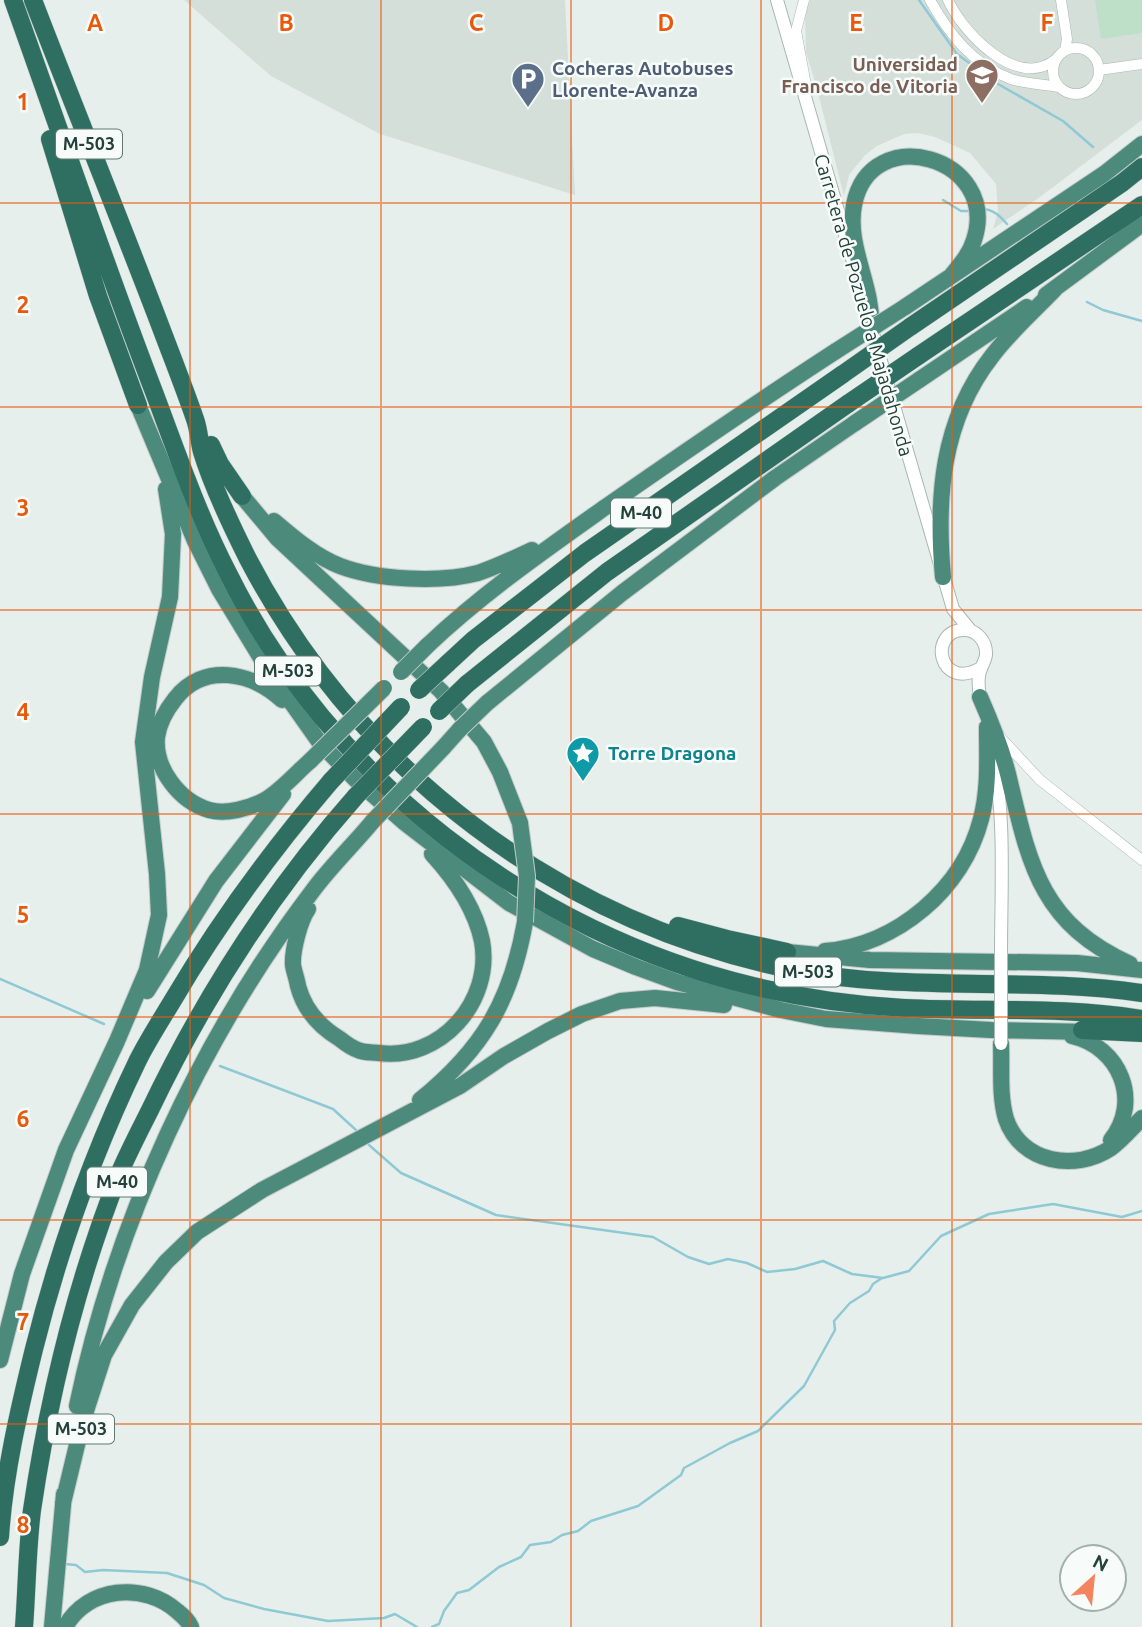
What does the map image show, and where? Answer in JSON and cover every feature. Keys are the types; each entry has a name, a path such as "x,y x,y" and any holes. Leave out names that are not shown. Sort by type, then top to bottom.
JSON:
{"highway":[{"path":"0,1360 22,1274 66,1150 147,970 159,915 143,742 152,677 170,597 173,534 168,495 98,296 61,182 35,89 4,0"},
{"name":"M-503","path":"13,0 72,170 190,489 228,573 271,648 307,698 349,747 415,813 514,886 596,933 714,976 790,994 866,1005 928,1009 1058,1010 1142,1019"},
{"name":"M-503","path":"33,0 197,425 202,452 248,558 281,616 319,673 361,723 435,796 499,846 553,880 648,926 722,952 796,970 872,981 1059,985 1142,993"},
{"path":"300,716 270,689 243,677 222,674 201,678 183,689 166,709 157,736 159,758 168,780 184,796 209,810 232,811 266,800 452,623 521,566 730,420 1104,174 1142,144"},
{"path":"871,326 871,306 854,239 852,214 857,192 863,181 880,166 900,157 923,157 946,164 963,178 974,199 978,217 971,249 951,276"},
{"name":"M-40","path":"0,1537 1,1514 21,1399 50,1285 91,1166 139,1058 208,940 290,828 331,781 419,690 473,640 584,553 1111,191 1142,167"},
{"name":"M-40","path":"24,1627 32,1513 51,1401 81,1284 120,1171 170,1067 235,954 314,843 356,796 467,684 607,572 849,403 1142,205"},
{"path":"52,1627 63,1503 78,1404 105,1296 148,1183 193,1079 258,969 316,886 373,821 487,703 622,593 775,478 1055,289 1142,224"},
{"path":"943,578 939,533 942,478 951,436 967,395 991,356 1055,289"},
{"name":"M-503","path":"138,405 195,541 248,640 320,743 355,779 405,823 509,903 593,949 677,982 742,1001 826,1019"},
{"name":"M-503","path":"197,425 242,496 278,538 450,701 484,742 500,772 520,822 527,876 525,922 519,955 509,986 472,1051 449,1076 393,1121"},
{"path":"242,496 301,543 340,566 381,576 433,579 477,573 567,535"},
{"path":"980,697 1007,773 1028,854 1053,905 1068,923 1092,944 1142,970"},
{"name":"M-503","path":"787,952 835,950 876,938 914,917 937,896 956,874 981,821 988,779 988,725"},
{"path":"117,1041 216,881 310,761"},
{"path":"340,860 302,918 293,963 302,999 324,1030 358,1051 394,1055 423,1049 450,1032 468,1010 481,978 482,942 469,904 451,875 405,823"},
{"name":"M-503","path":"499,846 568,881 650,916 700,932 787,952 870,960 1077,963 1142,970"},
{"name":"M-503","path":"63,1503 83,1420 104,1355 132,1306 166,1262 197,1232 228,1210 460,1086 504,1056 582,1014 620,1001 655,998 706,1002 826,1019 991,1030 1082,1030 1142,1039"},
{"name":"M-503","path":"1042,1030 1080,1038 1094,1044 1112,1058 1122,1075 1127,1102 1124,1118 1114,1136 1090,1157"},
{"path":"1082,1030 1142,1033"},
{"path":"1001,1044 1003,1104 1007,1121 1016,1137 1034,1153 1052,1161 1090,1157 1111,1148 1142,1118"},
{"path":"65,1627 79,1609 93,1599 113,1593 135,1591 165,1601 188,1621 191,1627"}],"street":[{"name":"Carretera de Pozuelo a Majadahonda","path":"777,0 943,578 953,609 971,631"},
{"path":"804,0 796,31 806,85 806,100"},
{"path":"930,0 954,39 986,66 1013,79 1059,87 1074,94 1085,92 1094,86 1099,70 1091,53 1079,48 1065,51 1043,67 1035,69 1006,62 967,30 948,0"},
{"path":"1061,0 1068,39 1065,51"},
{"path":"1068,0 1073,37 1079,48"},
{"path":"1057,58 1053,68 1059,87"},
{"path":"1099,70 1142,64"},
{"name":"Carretera de Pozuelo a Majadahonda","path":"949,635 953,609"},
{"path":"980,697 981,668 985,662 982,640 971,631 963,630 949,635 941,654 947,667 957,673 970,689 988,725 1000,800 1001,1044"},
{"path":"957,673 966,674 981,668"},
{"path":"988,725 1041,780 1142,860"}],"shaded area":[{"path":"184,0 565,0 575,195 380,134 271,76"},
{"name":"Universidad Francisco de Vitoria","path":"810,0 1142,0 1142,120 993,229 998,212 996,184 970,153 935,137 918,133 904,134 877,146 865,155 849,175 844,196 806,52 805,15"}],"green space":[{"path":"1095,0 1142,0 1142,33 1101,39"}],"waterway":[{"path":"919,0 957,54 998,84 1063,121 1093,147"},
{"path":"943,200 961,211 971,211"},
{"path":"982,209 993,212 1007,224"},
{"path":"1087,302 1103,310 1142,321"},
{"path":"0,979 104,1024"},
{"path":"220,1066 333,1109 356,1130"},
{"path":"369,1145 401,1173 496,1215 653,1237 688,1257 709,1264 728,1259 747,1263 767,1272 795,1269 823,1261 852,1274 883,1278 909,1271 941,1236 989,1214 1053,1204 1122,1217 1142,1211"},
{"path":"432,1627 439,1624 444,1611 457,1593 469,1590 499,1567 521,1557 530,1545 551,1542 562,1535 578,1531 591,1521 638,1506 681,1475 684,1468 758,1431 804,1386 835,1330 834,1321 850,1303 869,1291 873,1284 882,1278"},
{"path":"65,1564 76,1565 85,1572 103,1570 167,1573 204,1585 224,1598 264,1609 328,1621 384,1618 395,1614 417,1627"}],"place":[{"name":"Universidad Francisco de Vitoria","path":"982,105"},
{"name":"Cocheras Autobuses Llorente-Avanza","path":"528,109"},
{"name":"Torre Dragona","path":"583,783"}]}
